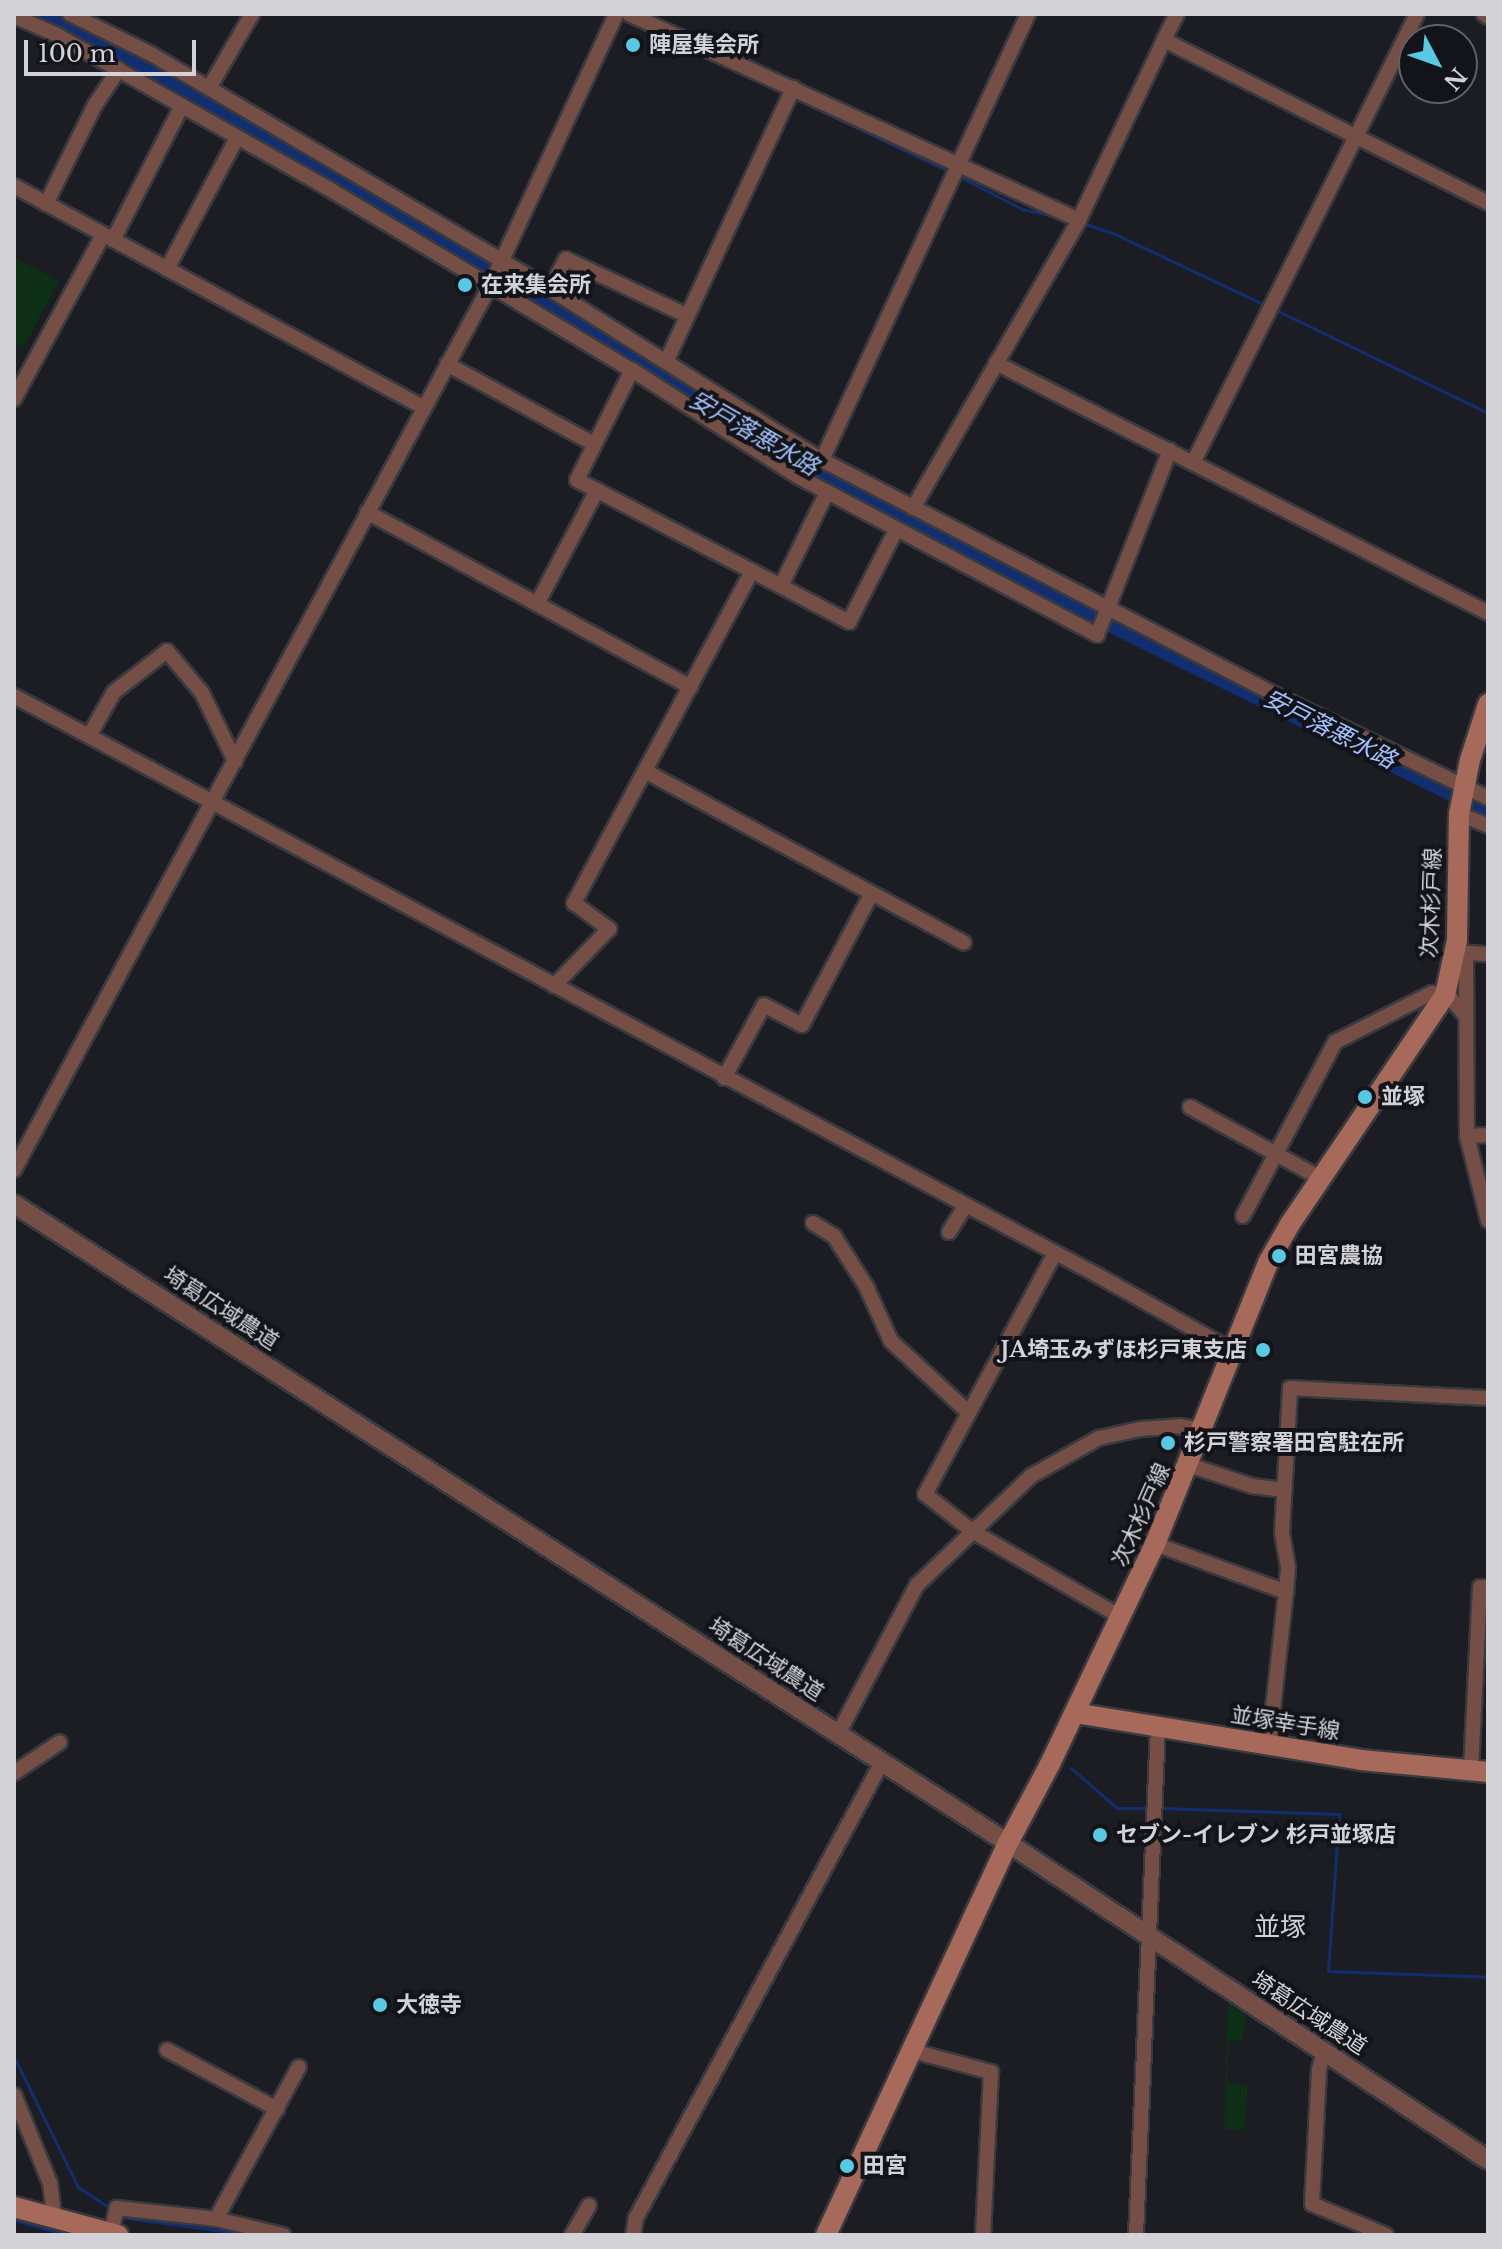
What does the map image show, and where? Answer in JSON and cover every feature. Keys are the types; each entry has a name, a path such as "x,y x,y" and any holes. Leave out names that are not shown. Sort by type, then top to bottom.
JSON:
{"main road":[{"path":"1464,786 1488,704"},
{"name":"次木杉戸線","path":"826,2235 1008,1843 1075,1713 1155,1544 1204,1430 1269,1261 1320,1178 1445,995 1461,952 1459,814 1464,786"},
{"name":"並塚幸手線","path":"1075,1713 1361,1760 1479,1772"},
{"path":"14,2207 35,2214 54,2215 114,2234"}],"street":[{"path":"70,14 209,88 500,264 550,289 822,460 1108,610 1488,798"},
{"path":"209,88 252,14"},
{"path":"14,1170 491,284 616,14"},
{"path":"629,14 1079,220"},
{"path":"822,460 1028,14"},
{"path":"913,508 1079,220 1177,14"},
{"path":"1193,463 1417,14"},
{"path":"14,16 57,35 119,69 491,284 827,492 896,530 1099,631 1170,450"},
{"path":"1164,40 1488,203"},
{"path":"46,204 95,105 119,69"},
{"path":"667,360 793,88"},
{"path":"14,399 182,106"},
{"path":"167,269 237,138"},
{"path":"14,186 424,408"},
{"path":"550,289 566,259 686,315"},
{"path":"996,363 1488,613"},
{"path":"447,364 594,444"},
{"path":"632,370 577,480 849,622 896,530"},
{"path":"537,604 597,490"},
{"path":"781,586 827,492"},
{"path":"367,512 691,687"},
{"path":"554,986 609,929 574,903 752,571"},
{"path":"89,736 114,692 167,651 202,693 235,761"},
{"path":"14,696 1233,1351"},
{"path":"645,771 964,943"},
{"path":"1459,814 1488,826"},
{"path":"724,1078 764,1005 802,1025 872,893"},
{"path":"1488,954 1461,952 1466,1016 1467,1136 1488,1220"},
{"path":"1243,1216 1335,1042 1432,993 1445,995 1466,1016"},
{"path":"1190,1107 1320,1178"},
{"path":"1467,1136 1488,1135"},
{"name":"埼葛広域農道","path":"14,1204 1008,1843 1488,2160"},
{"path":"949,1232 965,1206"},
{"path":"813,1223 834,1236 866,1286 891,1341 968,1412"},
{"path":"1055,1253 925,1494 972,1531 1121,1617"},
{"path":"1269,1745 1286,1592 1283,1490 1290,1388 1488,1398"},
{"path":"838,1734 917,1585 1031,1476 1099,1438 1140,1429 1179,1426 1204,1430"},
{"path":"1189,1465 1252,1486 1283,1490"},
{"path":"1155,1544 1286,1592"},
{"path":"1479,1772 1480,1587 1488,1587"},
{"path":"1136,2235 1158,1728"},
{"path":"14,1773 60,1742"},
{"path":"633,2235 636,2218 882,1762"},
{"path":"167,2050 277,2109"},
{"path":"913,2051 991,2072 983,2235"},
{"path":"1324,2052 1319,2070 1312,2204 1386,2235"},
{"path":"216,2219 299,2067"},
{"path":"14,2095 50,2183 54,2215"},
{"path":"572,2235 589,2205"},
{"path":"14,2207 14,2217"},
{"path":"114,2234 117,2208 216,2219 283,2235"}],"green space":[{"path":"14,257 59,281 23,348 14,343"},
{"path":"1228,2003 1246,2015 1243,2040 1229,2042 1227,2083 1248,2085 1244,2130 1224,2129"}],"waterway":[{"name":"安戸落悪水路","path":"45,14 342,182 787,456 1027,581 1488,809"},
{"path":"765,84 784,93"},
{"path":"794,98 950,172"},
{"path":"960,177 1022,209 1056,217"},
{"path":"1083,223 1117,235 1265,305"},
{"path":"1276,310 1488,413"},
{"path":"1071,1768 1117,1808 1149,1808"},
{"path":"1160,1808 1339,1814 1328,1971 1488,1977"},
{"path":"14,2057 78,2187 113,2210"},
{"path":"119,2214 127,2218 253,2235"},
{"path":"14,2220 67,2235"}],"place":[{"name":"陣屋集会所","path":"633,45"},
{"name":"在来集会所","path":"465,285"},
{"name":"並塚","path":"1365,1097"},
{"name":"田宮農協","path":"1279,1256"},
{"name":"JA埼玉みずほ杉戸東支店","path":"1263,1350"},
{"name":"杉戸警察署田宮駐在所","path":"1168,1443"},
{"name":"セブン-イレブン 杉戸並塚店","path":"1100,1835"},
{"name":"大徳寺","path":"380,2005"},
{"name":"田宮","path":"847,2166"}],"district":[{"name":"並塚","path":"1280,1928"}]}
